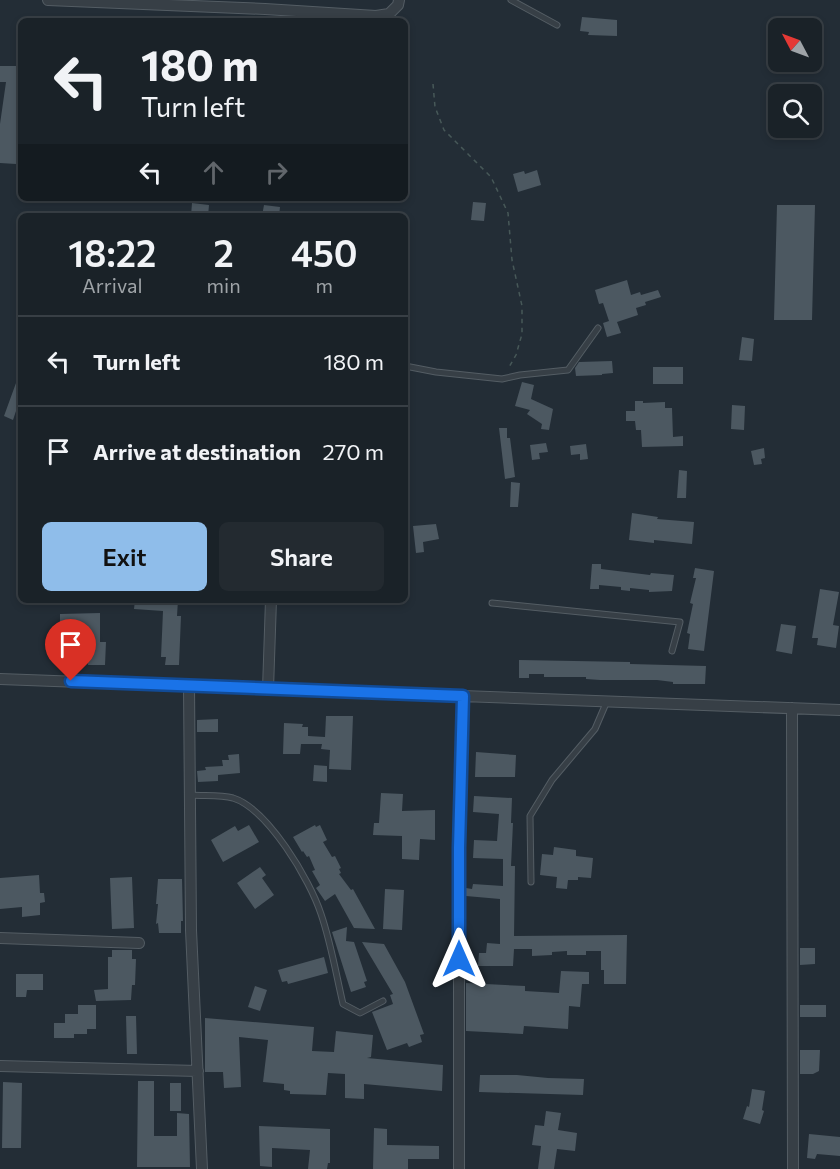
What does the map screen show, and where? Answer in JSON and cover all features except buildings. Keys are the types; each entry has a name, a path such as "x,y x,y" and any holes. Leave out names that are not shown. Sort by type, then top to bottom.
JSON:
{"street":[{"path":"48,0 198,3 376,16 389,14 398,5 399,0"},
{"path":"268,688 271,603"},
{"path":"0,679 840,710"},
{"path":"189,686 191,930 202,1169"},
{"path":"459,1169 459,848 463,696"},
{"path":"792,708 793,1169"},
{"path":"0,938 139,943"},
{"path":"0,1066 198,1071"}],"lane":[{"path":"511,0 557,25"},
{"path":"408,367 502,379 568,370 598,328"},
{"path":"492,603 680,622 672,651"},
{"path":"531,882 530,816 552,780 595,729 607,701"},
{"path":"191,795 232,798 243,803 265,820 279,836 321,913 343,1004 360,1013 384,1001"}],"path":[{"path":"433,84 435,107 444,130 492,177 508,213 512,260 522,306 522,334 516,355 502,379"}],"route":[{"path":"71,681 463,696 459,959"}]}
